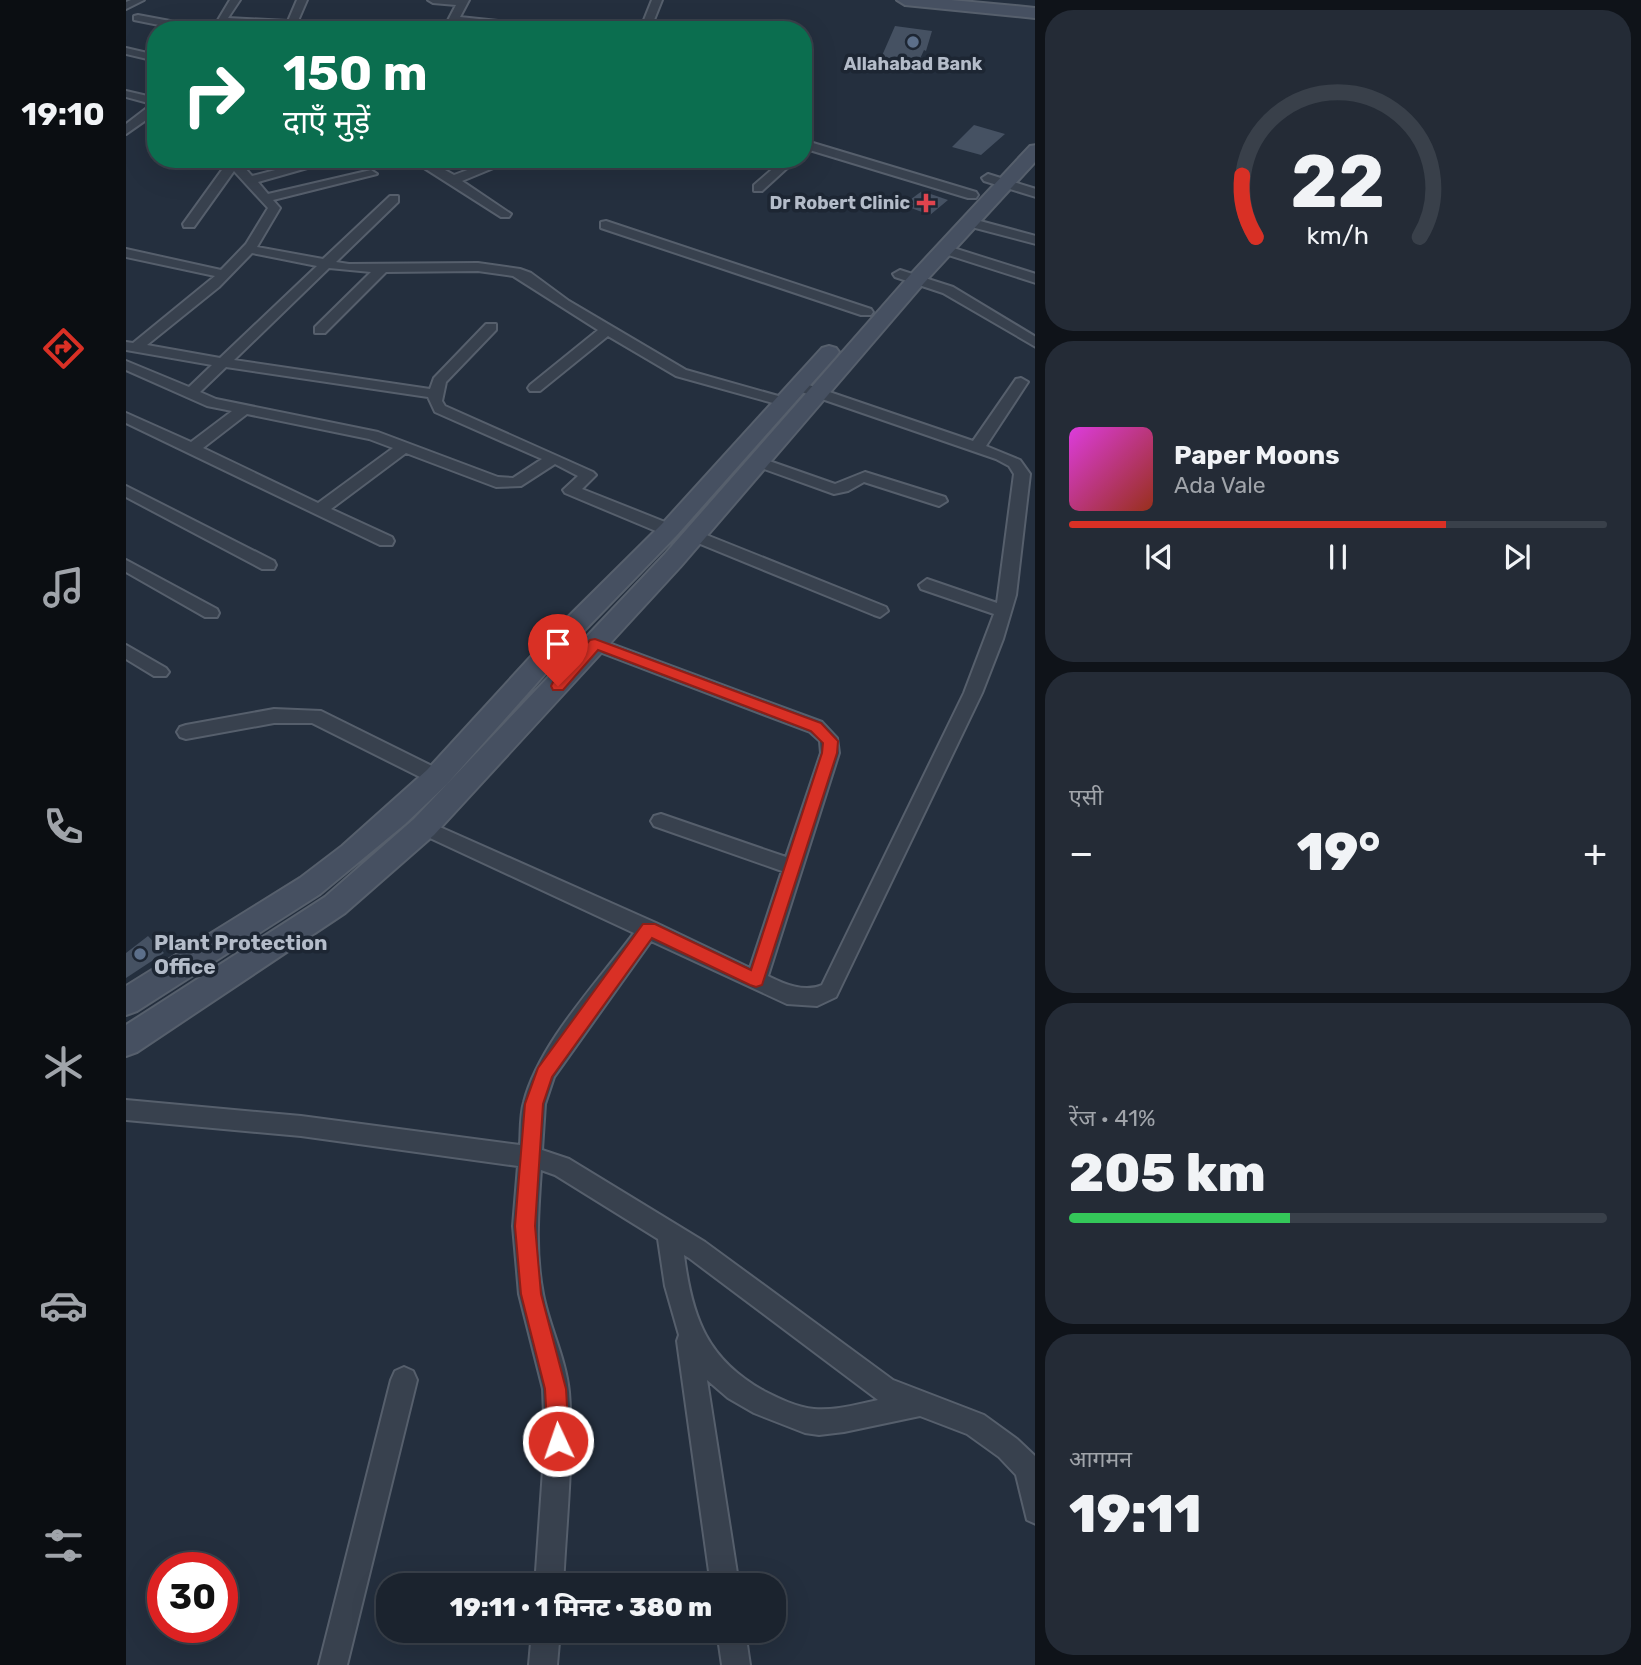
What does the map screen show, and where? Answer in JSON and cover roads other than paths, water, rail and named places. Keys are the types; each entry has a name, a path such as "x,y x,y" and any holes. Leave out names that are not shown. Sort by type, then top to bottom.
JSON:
{"street":[{"path":"126,6 139,0"},
{"path":"221,21 235,0"},
{"path":"293,21 302,0"},
{"path":"433,0 464,1 453,21"},
{"path":"649,21 657,0"},
{"path":"905,0 1035,13"},
{"path":"138,18 154,21"},
{"path":"126,51 147,56"},
{"path":"126,94 147,101"},
{"path":"126,130 147,112"},
{"path":"126,1002 310,886 352,854 437,776 530,674 800,394 909,276 1035,130"},
{"path":"812,147 1035,193"},
{"path":"126,1041 335,905 424,827 558,686 758,462 800,394 866,312 944,249 969,222 988,185 1035,150"},
{"path":"189,223 227,168"},
{"path":"131,347 223,274 250,249 269,224 274,208 238,168"},
{"path":"250,181 299,168"},
{"path":"432,168 505,214"},
{"path":"453,180 485,168"},
{"path":"758,188 781,168"},
{"path":"265,198 371,174"},
{"path":"190,394 394,199"},
{"path":"969,222 1035,240"},
{"path":"606,225 866,312"},
{"path":"250,249 325,265 382,268 478,267 515,272 526,276 564,304 681,373 800,394 977,447 1015,463 1023,474 1008,595 974,693 829,991 817,997 786,995 649,929 424,827"},
{"path":"944,249 1035,279"},
{"path":"126,253 223,274"},
{"path":"320,330 382,268"},
{"path":"909,276 963,298 1035,343"},
{"path":"491,327 439,381 435,401 440,409 554,457 588,475 571,490 669,530"},
{"path":"535,388 607,330"},
{"path":"131,347 435,394"},
{"path":"126,365 212,403 345,428 405,446 496,482 516,482 554,457"},
{"path":"977,447 1021,382"},
{"path":"192,449 243,410"},
{"path":"126,417 386,541"},
{"path":"320,509 405,446"},
{"path":"758,462 834,489 841,489 859,477 865,477 939,501"},
{"path":"126,491 268,565"},
{"path":"694,535 880,611"},
{"path":"649,550 673,560"},
{"path":"126,565 211,613"},
{"path":"927,585 1003,611"},
{"path":"595,644 816,727 831,741 830,753 756,980"},
{"path":"126,651 160,672"},
{"path":"530,674 558,686"},
{"path":"186,732 274,716 315,716 437,776"},
{"path":"661,821 793,867"},
{"path":"550,1573 558,1441 556,1389 531,1294 525,1226 534,1104 544,1074 649,929"},
{"path":"126,1110 301,1126 530,1157 561,1166 698,1250 884,1390 975,1424 1008,1448 1032,1471 1035,1511"},
{"path":"669,1231 676,1291 687,1326 722,1573"},
{"path":"687,1326 710,1368 741,1394 780,1412 817,1422 920,1404"},
{"path":"333,1665 404,1380"},
{"path":"543,1665 545,1643"},
{"path":"733,1643 736,1665"}],"place":[{"name":"Allahabad Bank","path":"913,42"},
{"name":"Dr Robert Clinic","path":"926,203"},
{"name":"Plant Protection Office","path":"140,954"}]}
